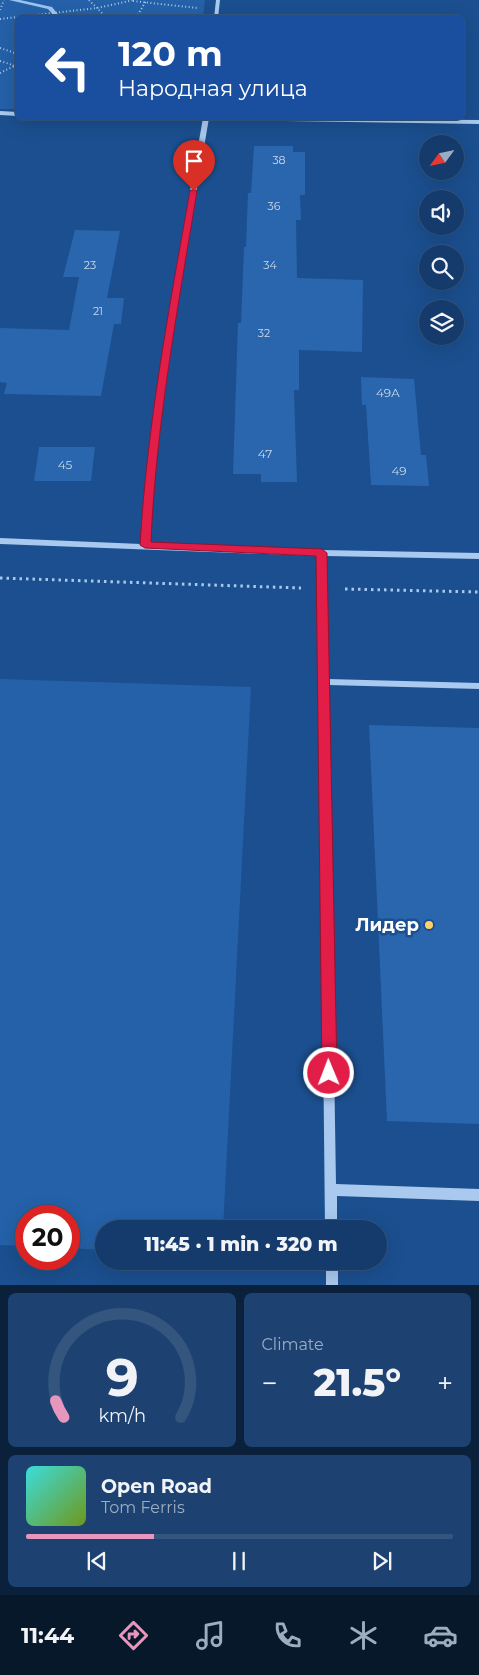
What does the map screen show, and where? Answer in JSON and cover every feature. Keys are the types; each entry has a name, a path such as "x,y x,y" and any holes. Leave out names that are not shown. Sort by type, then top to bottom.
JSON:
{"street":[{"path":"216,15 218,0"},
{"path":"0,113 15,114"},
{"path":"145,545 147,507 165,357 206,120"},
{"path":"348,120 479,122"},
{"path":"0,541 322,553 479,556"},
{"path":"322,553 331,1220"},
{"path":"324,682 479,686"},
{"path":"331,1190 479,1195"},
{"path":"332,1270 332,1285"}],"path":[{"path":"0,10 4,0"},
{"path":"89,0 104,15"},
{"path":"130,2 134,0"},
{"path":"35,15 146,1 197,8"},
{"path":"138,15 146,1"},
{"path":"0,19 15,17"},
{"path":"0,48 15,53"},
{"path":"0,61 15,65"},
{"path":"0,74 15,66"},
{"path":"0,578 479,592"}],"shaded area":[{"path":"0,0 205,0 203,15 15,15 15,109 0,109"},
{"path":"0,679 251,687 223,1220 95,1220 95,1249 80,1249 80,1205 15,1205 15,1246 0,1245"}],"building":[{"path":"254,146 293,146 293,152 305,152 305,195 300,195 301,220 296,220 297,278 363,280 362,352 299,350 299,390 294,390 297,482 261,482 261,474 233,474 238,323 241,323 244,247 246,247 248,193 251,193"},
{"path":"75,230 120,231 107,298 124,298 121,324 114,324 101,396 4,394 7,383 0,382 0,328 69,330 79,277 63,277"},
{"path":"361,377 414,379 421,455 426,455 429,486 371,485 366,405 362,405"},
{"path":"39,447 95,447 91,481 34,481"},
{"name":"Лидер","path":"369,725 479,728 479,1124 387,1121"}],"waterway":[{"path":"12,0 50,8 56,15"}],"place":[{"name":"Лидер","path":"429,925"}],"route":[{"path":"194,191 165,357 147,507 145,545 322,553 329,1073"}]}
